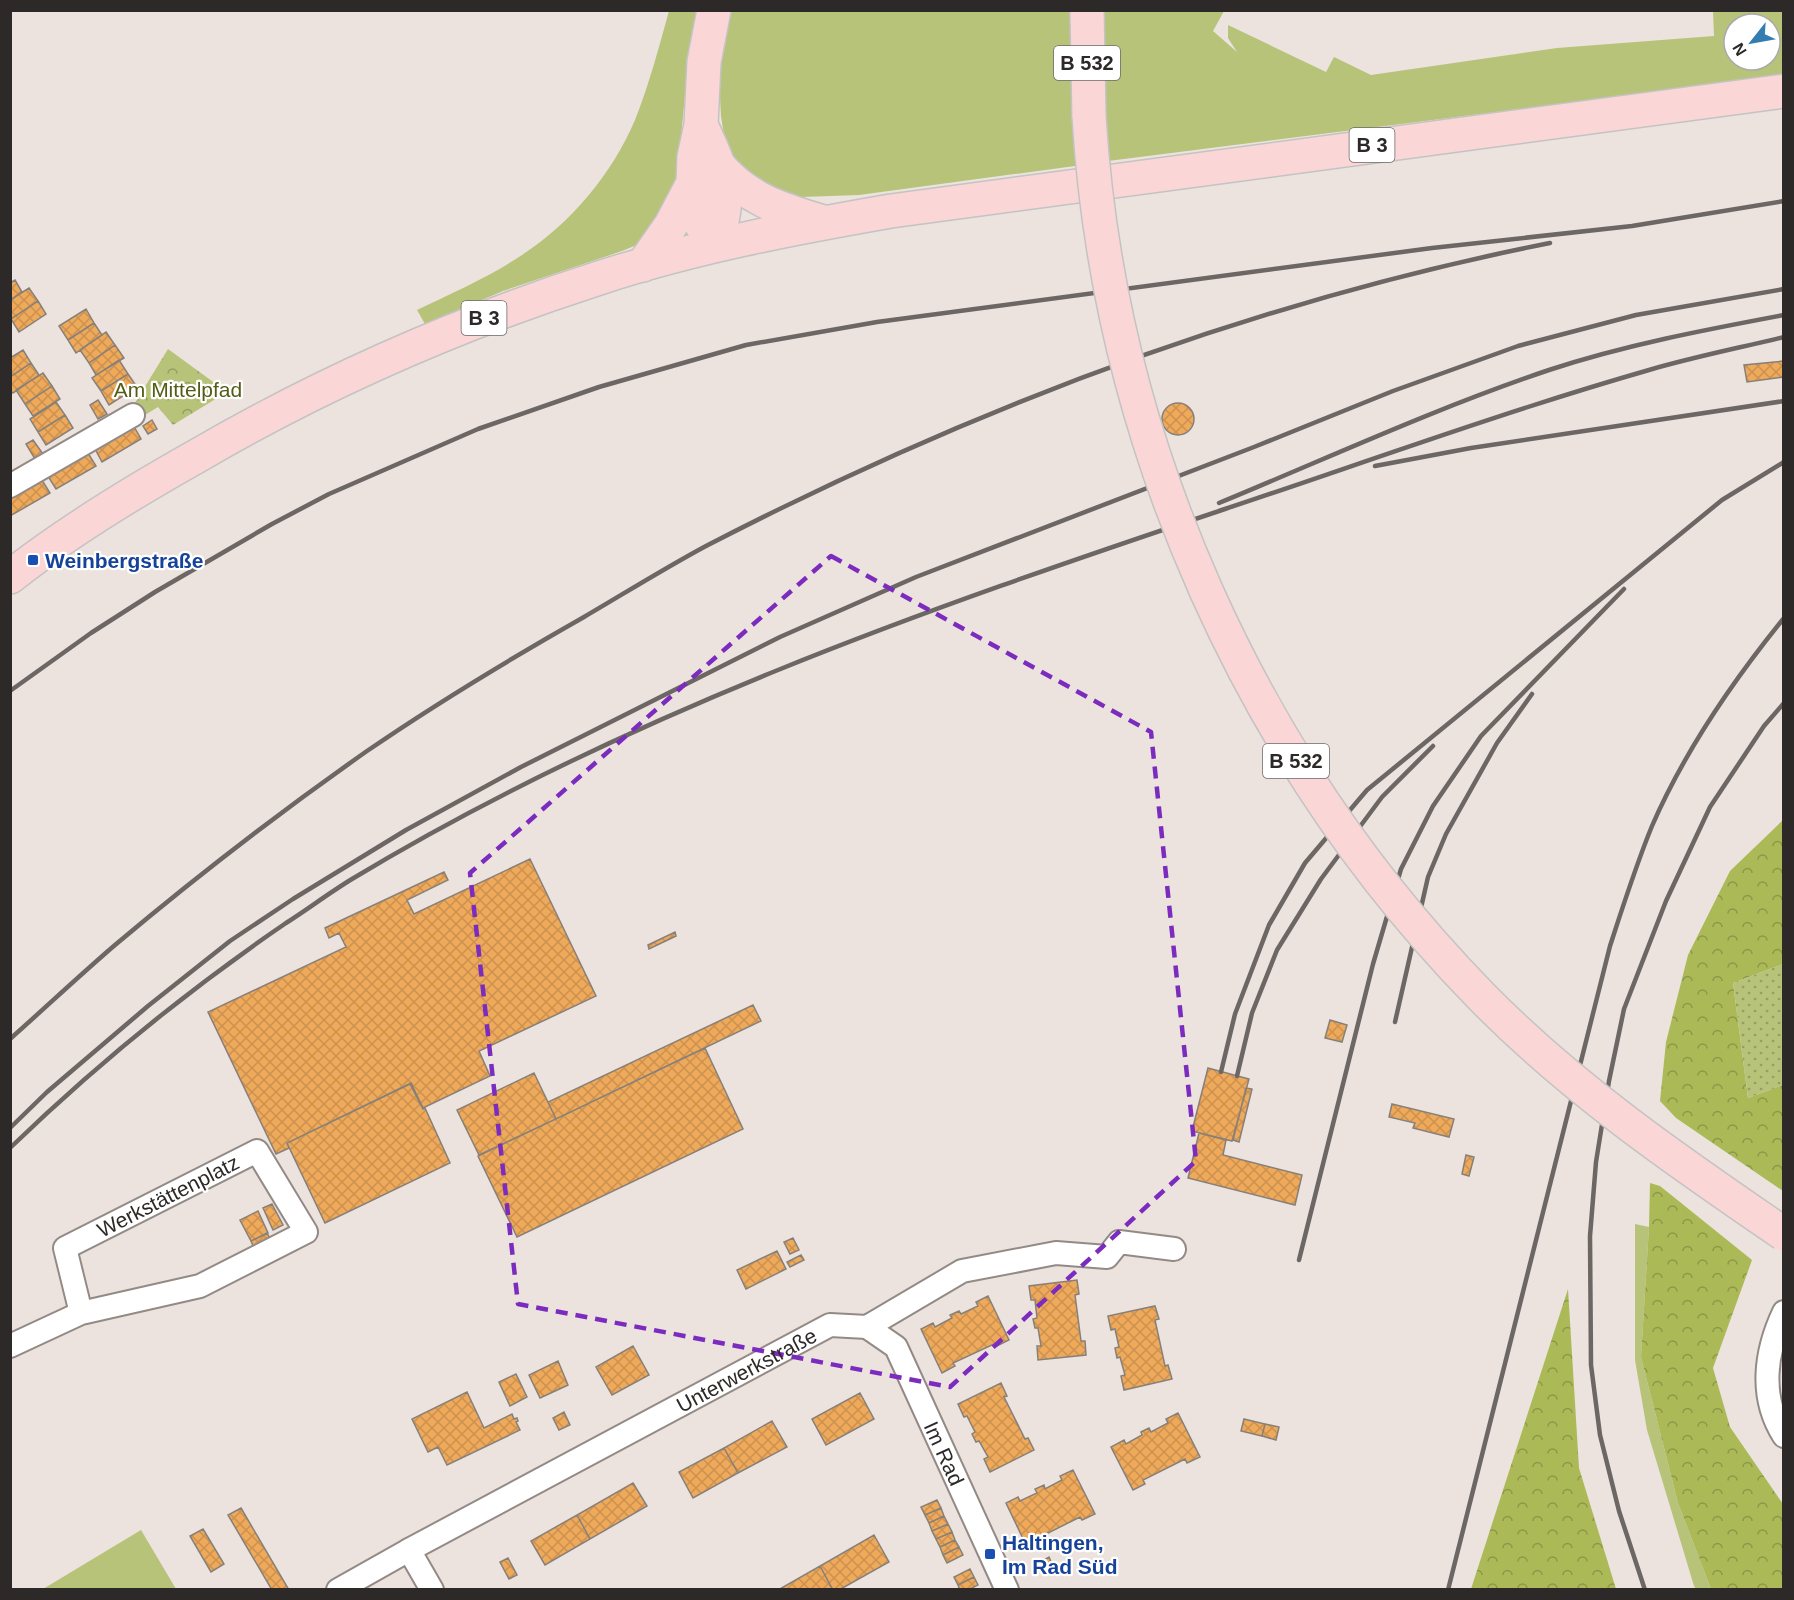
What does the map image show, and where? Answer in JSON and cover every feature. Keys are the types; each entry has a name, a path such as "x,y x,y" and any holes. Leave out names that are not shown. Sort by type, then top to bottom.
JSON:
{"main road":[{"path":"714,10 704,62 701,124 706,174 724,192 725,211 722,227 714,246"},
{"name":"B 532","path":"1087,10 1091,151 1107,269 1124,349 1144,426 1191,556 1219,621 1292,755 1362,857 1437,948 1483,998 1600,1103 1657,1147 1784,1234"},
{"name":"B 3","path":"10,577 63,539 151,482 222,441 330,384 476,321 558,291 643,265 714,246 824,223 1051,189 1784,91"},
{"path":"706,174 732,181 752,196 783,210 824,223"},
{"path":"643,265 706,174"}],"street":[{"path":"10,486 134,415"},
{"name":"Werkstättenplatz","path":"10,1346 81,1313 200,1286 306,1232 257,1151 65,1248 81,1313"},
{"path":"867,1327 962,1271 1056,1253 1107,1257 1119,1242 1174,1249"},
{"path":"1784,1312 1769,1353 1767,1373 1768,1397 1774,1418 1784,1437"},
{"name":"Unterwerkstraße","path":"338,1590 830,1325 867,1327"},
{"name":"Im Rad","path":"867,1327 896,1347 1006,1590"},
{"path":"409,1550 432,1590"}],"highlighted area":[{"path":"831,556 1151,732 1196,1161 950,1387 518,1304 470,873"}],"green space":[{"path":"669,11 701,11 688,64 674,193 644,242 503,291 425,324 417,310 484,278 522,255 557,228 588,196 615,159 635,120"},
{"path":"729,11 1071,11 1071,56 1082,165 859,195 801,197 776,195 736,164 725,142 719,78 722,38"},
{"path":"1103,11 1224,11 1213,31 1237,52 1228,38 1228,25 1326,72 1334,57 1371,75 1557,48 1714,36 1713,11 1783,11 1783,76 1108,161 1102,109"},
{"name":"Am Mittelpfad","path":"168,349 227,392 173,425 158,407 137,420 130,411"},
{"path":"1783,820 1783,964 1733,983 1748,1098 1783,1085 1783,1191 1676,1118 1660,1101 1666,1042 1688,955 1730,871"},
{"path":"1783,964 1783,1085 1748,1098 1733,983"},
{"path":"1650,1183 1660,1186 1752,1260 1713,1368 1730,1427 1783,1504 1783,1589 1711,1589 1678,1503 1641,1357"},
{"path":"1635,1224 1649,1227 1641,1357 1678,1503 1711,1589 1696,1589 1694,1586 1647,1430 1635,1360"},
{"path":"1568,1289 1579,1468 1616,1589 1471,1589"},
{"path":"141,1530 176,1589 43,1589"}],"building":[{"path":"15,280 22,292 10,300 10,283"},
{"path":"29,288 38,301 11,319 10,300"},
{"path":"38,301 46,314 19,332 11,319"},
{"path":"86,309 94,323 68,340 59,326"},
{"path":"94,323 102,335 76,353 68,340"},
{"path":"106,332 115,345 89,363 80,350"},
{"path":"115,345 124,358 96,375 89,363"},
{"path":"23,350 31,363 10,377 10,358"},
{"path":"119,360 128,374 101,391 92,378"},
{"path":"1784,361 1784,377 1747,382 1744,365"},
{"path":"31,363 39,375 13,393 10,390 10,377"},
{"path":"43,373 52,386 25,404 16,390"},
{"path":"128,374 137,387 109,405 101,391"},
{"path":"52,386 60,399 33,416 25,404"},
{"path":"98,400 107,414 98,419 90,405"},
{"path":"56,402 65,415 38,432 30,419"},
{"path":"1178,403 1189,408 1194,419 1189,430 1178,435 1167,430 1162,419 1167,408"},
{"path":"65,415 73,428 46,445 38,432"},
{"path":"152,420 157,429 148,434 143,426"},
{"path":"132,423 141,439 102,462 93,445"},
{"path":"33,440 43,454 35,459 26,444"},
{"path":"86,450 96,466 56,489 46,473"},
{"path":"40,477 50,493 10,516 10,494"},
{"path":"530,859 596,996 479,1051 490,1076 423,1108 411,1083 287,1143 289,1148 276,1154 208,1012 346,947 339,933 329,938 325,928 444,872 448,880 407,900 414,914"},
{"path":"675,932 676,936 649,949 648,945"},
{"path":"753,1005 761,1021 556,1119 548,1102"},
{"path":"1330,1020 1347,1025 1342,1042 1325,1038"},
{"path":"705,1048 743,1129 517,1237 478,1156"},
{"path":"1208,1068 1249,1079 1232,1141 1192,1131"},
{"path":"534,1073 556,1119 479,1155 457,1110"},
{"path":"410,1084 423,1109 425,1108 450,1163 325,1223 287,1143"},
{"path":"1246,1088 1252,1089 1239,1142 1233,1140"},
{"path":"1392,1104 1454,1119 1449,1137 1413,1128 1415,1123 1389,1117"},
{"path":"1199,1133 1226,1140 1223,1155 1302,1175 1295,1205 1188,1178"},
{"path":"1466,1155 1474,1157 1469,1176 1462,1174"},
{"path":"272,1204 283,1225 273,1230 263,1208"},
{"path":"258,1211 268,1233 251,1241 240,1220"},
{"path":"267,1233 271,1240 254,1248 251,1241"},
{"path":"793,1238 799,1250 790,1254 784,1242"},
{"path":"777,1251 786,1269 746,1289 737,1270"},
{"path":"801,1255 804,1260 790,1267 787,1262"},
{"path":"1077,1280 1079,1294 1075,1295 1081,1341 1085,1341 1086,1355 1038,1360 1037,1346 1041,1346 1038,1328 1035,1328 1033,1319 1037,1318 1035,1300 1031,1300 1029,1286"},
{"path":"988,1296 1009,1340 997,1346 996,1343 953,1363 955,1366 942,1373 921,1329 933,1323 935,1327 952,1318 950,1315 959,1311 961,1314 978,1306 976,1302"},
{"path":"1155,1306 1159,1319 1155,1320 1165,1366 1168,1365 1172,1379 1124,1390 1121,1376 1125,1375 1115,1348 1119,1347 1115,1329 1111,1330 1108,1316"},
{"path":"633,1346 649,1375 612,1395 596,1367"},
{"path":"558,1361 568,1385 540,1398 529,1375"},
{"path":"516,1374 527,1397 510,1406 499,1382"},
{"path":"1001,1383 1007,1396 1004,1397 1025,1439 1028,1438 1034,1450 990,1472 984,1459 988,1457 979,1441 976,1442 972,1434 975,1432 958,1404"},
{"path":"467,1392 484,1428 512,1414 514,1419 517,1418 516,1422 520,1430 447,1465 438,1447 428,1452 412,1419"},
{"path":"860,1393 874,1419 826,1445 812,1419"},
{"path":"564,1412 570,1425 559,1430 553,1418"},
{"path":"1178,1413 1200,1457 1187,1463 1185,1459 1143,1480 1145,1484 1133,1490 1111,1447 1124,1440 1126,1444 1149,1428 1151,1432 1168,1423 1166,1419"},
{"path":"1244,1419 1265,1424 1262,1436 1241,1431"},
{"path":"772,1421 787,1447 738,1473 724,1448"},
{"path":"1265,1424 1279,1427 1276,1440 1262,1436"},
{"path":"724,1448 738,1473 693,1498 679,1472"},
{"path":"1073,1470 1095,1514 1082,1520 1080,1517 1038,1538 1040,1541 1027,1547 1006,1503 1018,1497 1020,1501 1037,1493 1035,1489 1044,1485 1045,1489 1062,1480 1060,1476"},
{"path":"633,1483 647,1506 590,1539 577,1515"},
{"path":"937,1500 941,1508 925,1515 921,1507"},
{"path":"241,1508 289,1590 272,1590 228,1515"},
{"path":"941,1508 944,1516 929,1523 925,1515"},
{"path":"577,1515 590,1539 545,1565 531,1541"},
{"path":"944,1516 948,1524 932,1531 929,1523"},
{"path":"948,1524 952,1532 936,1539 932,1531"},
{"path":"203,1529 224,1564 211,1572 190,1536"},
{"path":"952,1532 955,1540 940,1547 936,1539"},
{"path":"874,1535 889,1562 839,1590 833,1590 820,1566"},
{"path":"955,1540 959,1547 943,1555 940,1547"},
{"path":"959,1547 963,1555 947,1563 943,1555"},
{"path":"1049,1557 1052,1564 1041,1571 1037,1564"},
{"path":"508,1558 517,1575 509,1579 500,1562"},
{"path":"820,1566 833,1590 778,1590"},
{"path":"970,1569 974,1577 958,1585 954,1577"},
{"path":"974,1577 978,1585 968,1590 960,1590 958,1585"}],"railway":[{"path":"10,691 91,633 155,592 272,524 329,494 478,429 599,387 746,345 877,322 1432,248 1632,226 1784,201"},
{"path":"10,1039 102,956 176,895 270,821 367,751 501,665 706,546 908,449 1012,405 1117,365 1224,328 1332,296 1440,267 1550,243"},
{"path":"10,1128 47,1092 148,1006 230,941 293,899 406,830 521,767 780,637 916,577 1393,391 1518,346 1636,315 1784,289"},
{"path":"1219,503 1424,417 1549,370 1695,332 1784,315"},
{"path":"10,1148 109,1058 178,1002 250,948 335,890 455,820 561,766 668,716 778,670 1001,586 1436,437 1666,365 1784,337"},
{"path":"1375,466 1471,448 1784,401"},
{"path":"1221,1072 1235,1014 1269,925 1305,863 1367,790 1722,500 1784,462"},
{"path":"1299,1260 1373,964 1401,869 1433,806 1481,736 1624,589"},
{"path":"1448,1590 1610,946 1630,886 1652,826 1679,770 1728,692 1784,618"},
{"path":"1395,1022 1428,877 1446,834 1497,743 1532,694"},
{"path":"1645,1590 1619,1511 1600,1435 1591,1365 1590,1236 1596,1162 1624,1009 1666,901 1710,807 1764,726 1784,703"},
{"path":"1237,1076 1252,1013 1277,950 1321,879 1382,797 1433,746"}],"place":[{"name":"Weinbergstraße","path":"33,560"},
{"name":"Haltingen, Im Rad Süd","path":"990,1554"}]}
